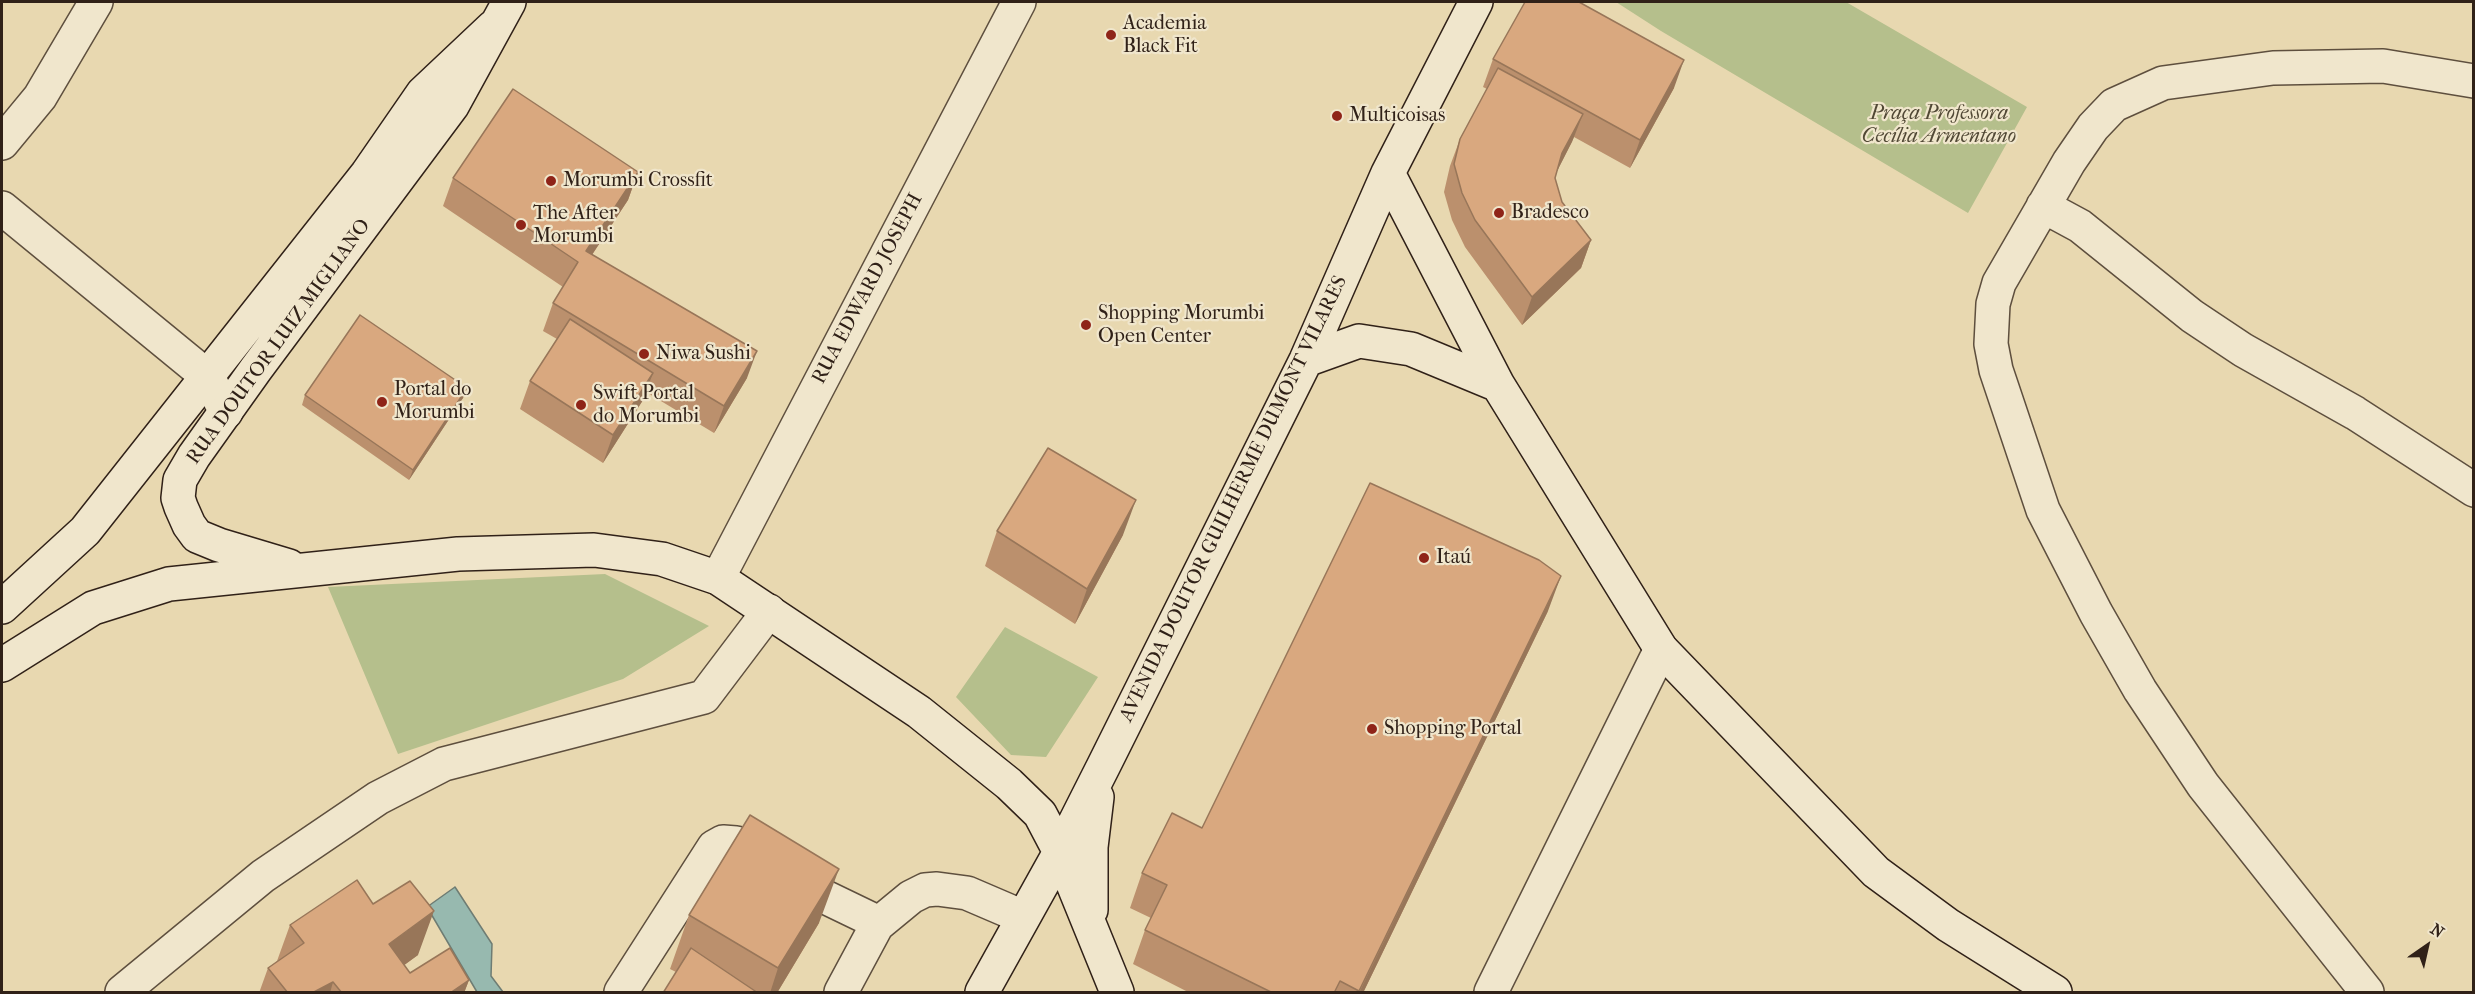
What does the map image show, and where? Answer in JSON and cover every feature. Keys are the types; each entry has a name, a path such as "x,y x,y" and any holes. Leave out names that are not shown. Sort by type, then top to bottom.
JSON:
{"street":[{"path":"2,143 40,97 96,2"},
{"name":"RUA EDWARD JOSEPH","path":"718,578 1019,2"},
{"name":"AVENIDA DOUTOR GUILHERME DUMONT VILARES","path":"981,993 1060,852 1104,765 1306,360 1388,173 1476,2"},
{"name":"RUA DOUTOR LUIZ MIGLIANO","path":"2,608 85,531 367,174 423,93 501,14"},
{"name":"RUA DOUTOR LUIZ MIGLIANO","path":"306,571 219,545 197,536 189,525 178,498 180,480 226,412 452,106 501,14"},
{"path":"2367,993 2203,785 2140,690 2096,613 2043,510 1996,370 1991,344 1993,304 1999,283 2069,162 2093,127 2114,105 2163,83 2274,68 2383,66 2474,81"},
{"path":"1388,173 1498,386 1661,649 1876,872 1948,925 2055,993"},
{"path":"2043,206 2080,225 2192,316 2243,350 2355,413 2474,490"},
{"path":"2,208 208,377 226,412"},
{"path":"1306,360 1359,341 1411,349 1498,386"},
{"path":"2,665 93,608 169,584 458,554 594,550 662,559 718,578 769,611 919,712 1009,784 1040,814 1060,852 1117,993"},
{"path":"122,993 263,876 378,798 416,778 444,764 484,752 704,697 769,611"},
{"path":"1491,993 1661,649"},
{"path":"1092,931 1091,847 1095,806 1104,765"},
{"path":"621,993 714,847 723,842 736,843 821,895 879,923"},
{"path":"841,993 879,923 911,897 925,890 937,889 967,893 1023,917"}],"green space":[{"name":"Praça Professora Cecília Armentano","path":"1616,2 1846,2 2027,107 1968,213"},
{"path":"605,574 709,626 623,679 398,754 328,587"},
{"path":"1005,627 1098,677 1046,757 1011,755 956,697"}],"water":[{"path":"455,887 492,944 491,976 503,992 477,992 427,907"}],"building":[{"path":"1525,2 1579,2 1684,60 1640,140 1493,59"},
{"name":"Bradesco","path":"1498,68 1583,114 1562,153 1555,178 1562,202 1591,240 1532,297 1475,220 1462,193 1454,164 1460,139"},
{"path":"513,89 638,172 586,251 757,351 724,406 553,303 578,262 453,178"},
{"name":"Portal do Morumbi","path":"360,315 467,388 413,470 305,395"},
{"path":"570,319 653,373 613,435 530,381"},
{"path":"1048,448 1136,500 1087,589 997,531"},
{"name":"Shopping Portal","path":"1370,483 1539,560 1561,576 1359,991 1340,981 1334,993 1273,993 1145,930 1167,885 1142,873 1172,813 1202,828"},
{"path":"750,815 839,869 778,968 689,915"},
{"path":"357,880 373,904 410,881 434,911 389,944 410,973 450,948 469,980 450,993 342,993 333,982 312,993 288,993 268,968 304,943 290,925"},
{"path":"691,948 758,993 663,993"}],"place":[{"name":"Academia Black Fit","path":"1111,35"},
{"name":"Multicoisas","path":"1337,116"},
{"name":"Morumbi Crossfit","path":"551,181"},
{"name":"Bradesco","path":"1499,213"},
{"name":"The After Morumbi","path":"521,225"},
{"name":"Shopping Morumbi Open Center","path":"1086,325"},
{"name":"Niwa Sushi","path":"644,354"},
{"name":"Portal do Morumbi","path":"382,402"},
{"name":"Swift Portal do Morumbi","path":"581,405"},
{"name":"Itaú","path":"1424,558"},
{"name":"Shopping Portal","path":"1372,729"}]}
